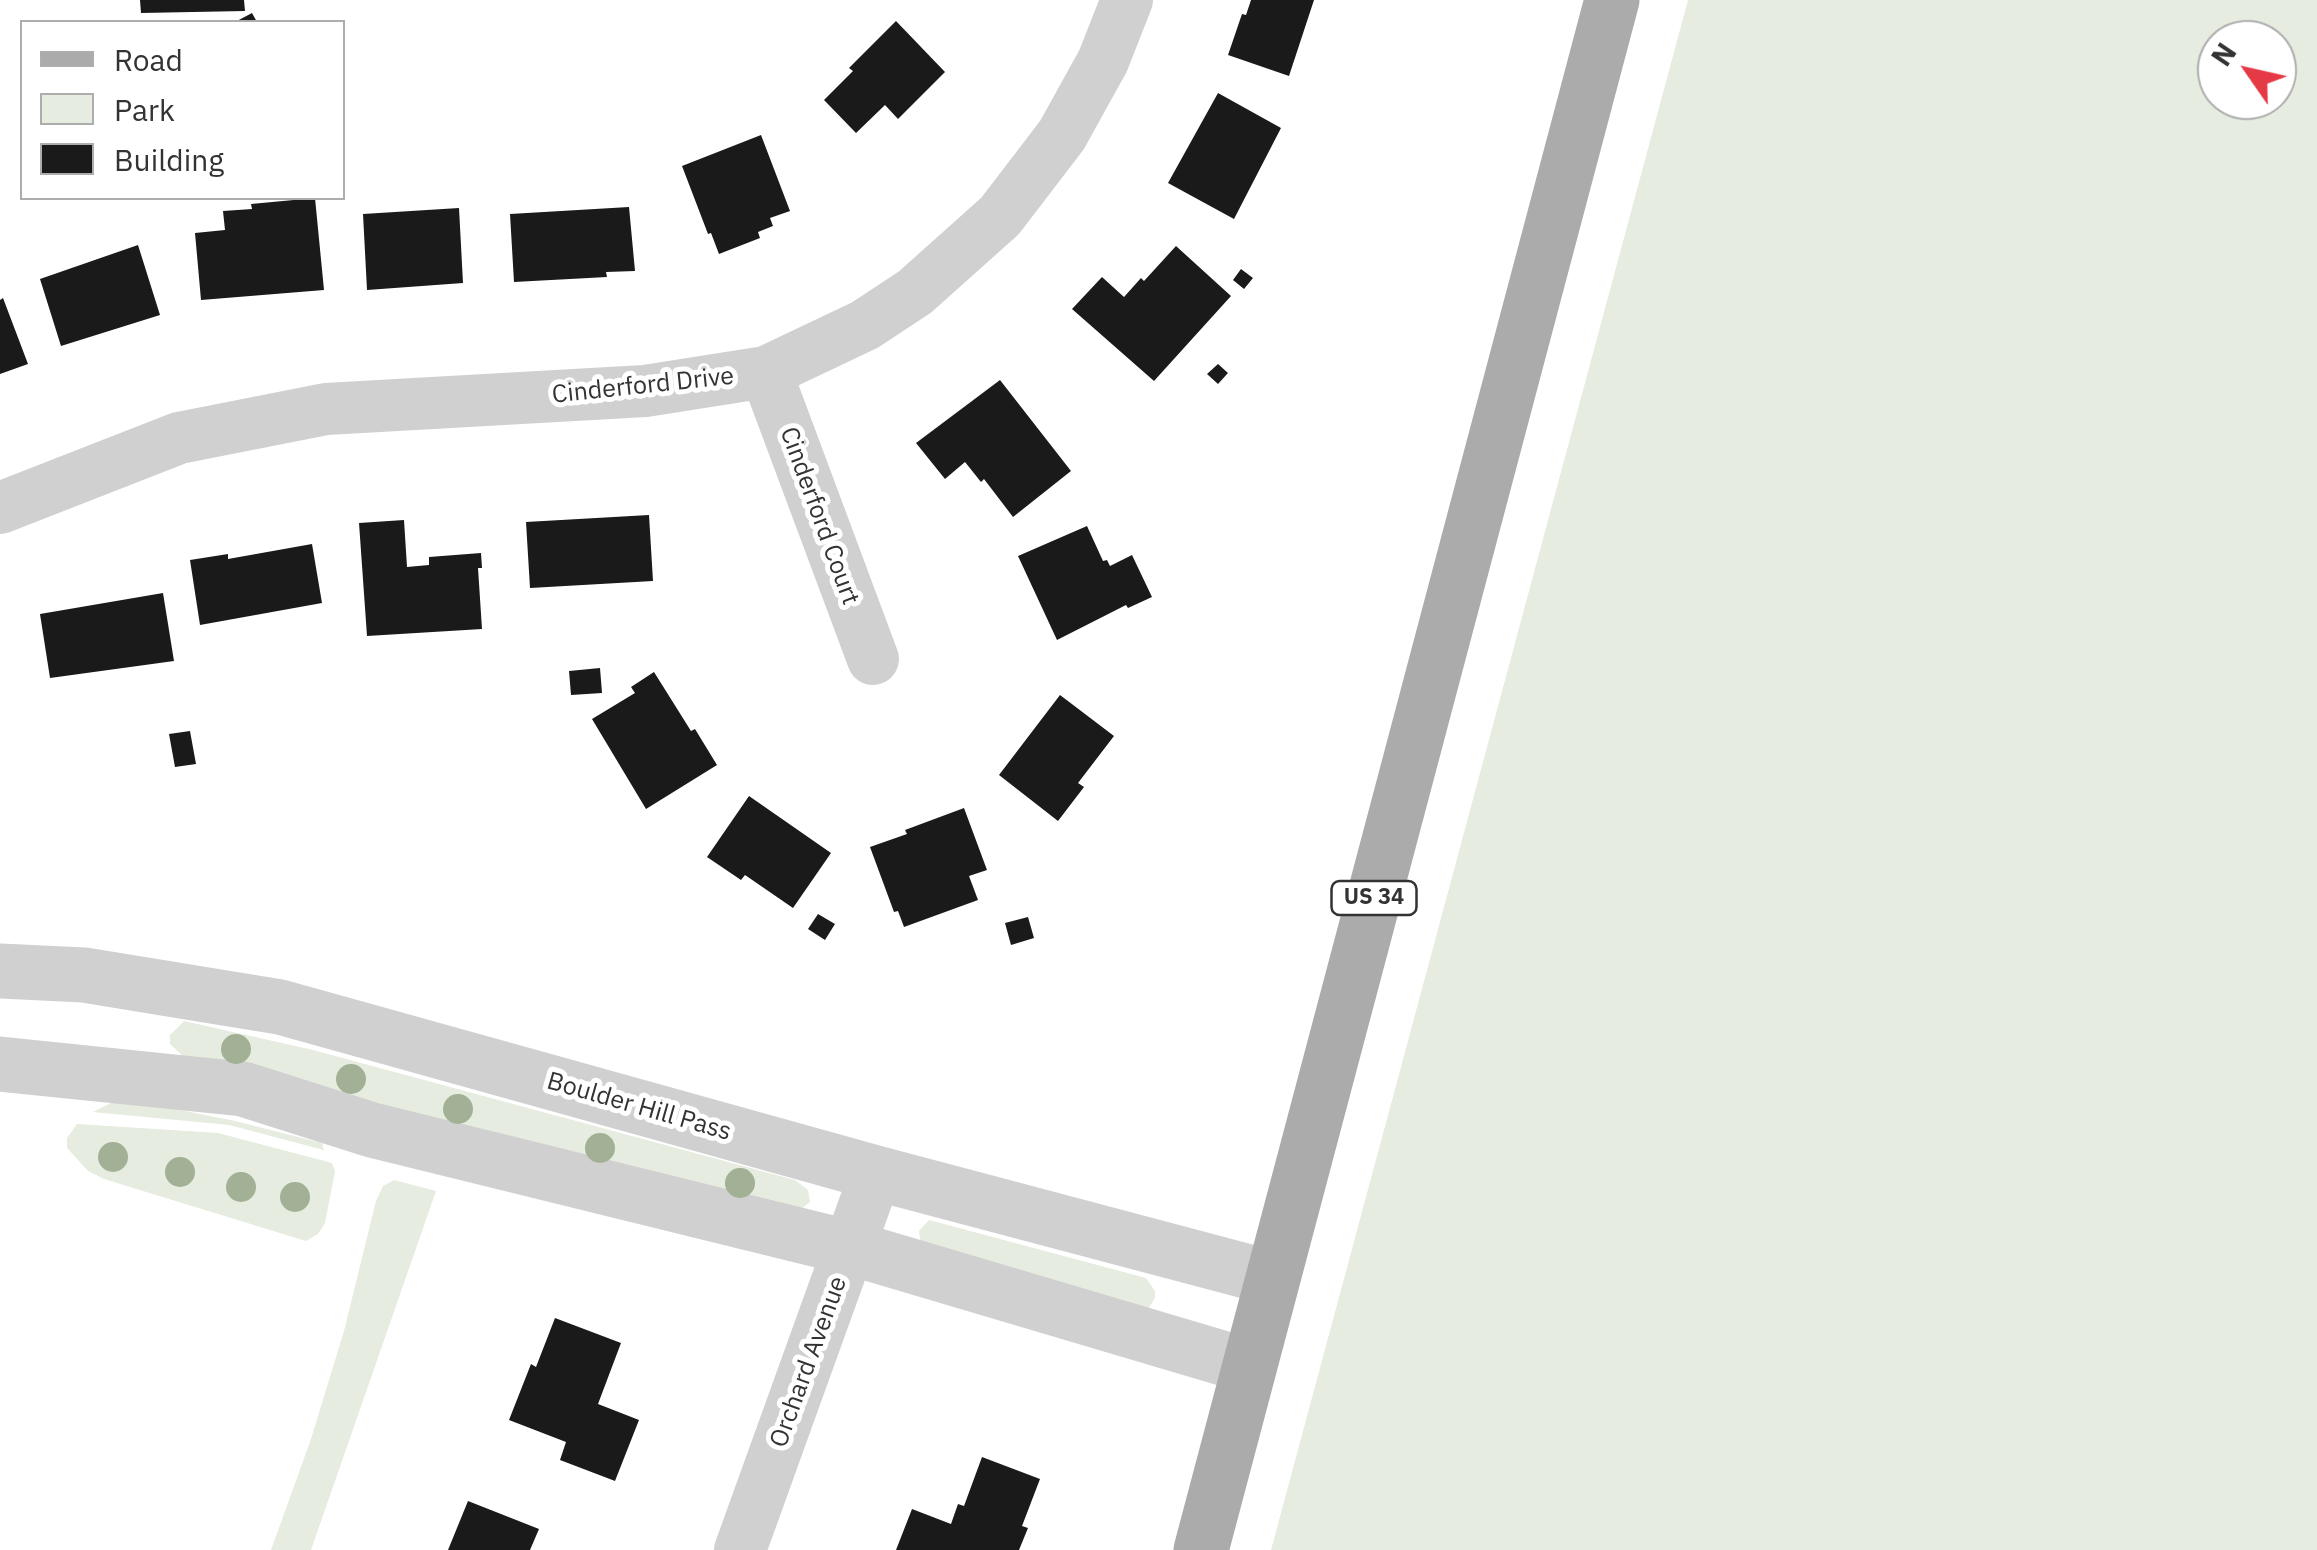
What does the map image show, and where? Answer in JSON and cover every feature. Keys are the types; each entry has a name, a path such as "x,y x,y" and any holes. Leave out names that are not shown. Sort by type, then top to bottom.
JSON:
{"main road":[{"name":"US 34","path":"1201,1550 1612,0"}],"street":[{"name":"Cinderford Drive","path":"0,508 179,438 326,409 645,391 766,372 865,325 915,292 1000,216 1062,135 1103,61 1127,0"},
{"name":"Cinderford Court","path":"766,372 872,660"},
{"name":"Boulder Hill Pass","path":"0,971 84,975 280,1007 876,1174 1272,1278"},
{"path":"0,1064 242,1088 372,1130 851,1248 1249,1366"},
{"name":"Orchard Avenue","path":"740,1550 876,1174"}],"green space":[{"path":"1688,0 2317,0 2317,1550 1271,1550"},
{"path":"184,1021 313,1050 795,1180 808,1190 810,1202 796,1213 185,1058 170,1044 170,1035"},
{"path":"135,1101 322,1143 324,1150 229,1125 93,1112 111,1103"},
{"path":"77,1124 218,1133 332,1163 335,1171 325,1223 318,1234 306,1241 104,1179 88,1171 67,1148 67,1138"},
{"path":"394,1180 436,1191 311,1550 271,1550 344,1331 376,1201 383,1186"},
{"path":"929,1220 1146,1278 1155,1298 1148,1309 921,1246 919,1231"}],"building":[{"path":"140,0 244,0 245,11 141,13"},
{"path":"1251,0 1314,0 1289,76 1228,55"},
{"path":"896,21 945,72 898,119 885,105 856,133 824,100 853,71 849,68"},
{"path":"1218,93 1281,128 1234,219 1168,183"},
{"path":"761,135 790,211 770,218 773,226 758,232 760,238 719,254 682,166"},
{"path":"315,200 324,290 201,300 195,233 225,230 223,211 252,209 251,204"},
{"path":"629,207 635,271 606,272 607,277 514,282 510,214"},
{"path":"459,208 463,283 367,290 363,214"},
{"path":"138,245 160,315 61,346 40,279"},
{"path":"1176,246 1231,296 1154,381 1072,309 1102,277 1124,297"},
{"path":"1241,269 1253,278 1244,289 1233,280"},
{"path":"3,298 28,364 0,374 0,300"},
{"path":"1218,364 1228,373 1218,384 1207,374"},
{"path":"1000,380 1071,471 1013,517 984,479 981,482 965,462 945,479 916,443"},
{"path":"649,515 653,581 530,588 526,522"},
{"path":"404,520 407,567 429,565 429,557 481,553 482,568 478,568 482,629 367,636 359,523"},
{"path":"1087,526 1103,561 1107,560 1110,566 1132,555 1152,597 1128,608 1126,605 1057,640 1018,556"},
{"path":"312,544 322,603 200,625 190,560 228,554 228,559"},
{"path":"163,593 174,661 50,678 40,614"},
{"path":"600,668 602,693 571,695 569,671"},
{"path":"654,672 717,765 646,809 592,719 635,693 631,687"},
{"path":"1060,695 1114,736 1078,783 1084,787 1058,821 999,775"},
{"path":"190,731 196,764 175,767 169,734"},
{"path":"749,796 831,853 793,908 745,875 741,880 707,857"},
{"path":"964,808 987,870 969,876 978,900 904,927 898,911 894,912 870,847"},
{"path":"818,914 835,924 825,940 808,929"},
{"path":"1028,917 1034,938 1011,945 1005,923"},
{"path":"555,1318 621,1343 598,1404 639,1420 615,1481 560,1460 566,1442 509,1420"},
{"path":"982,1457 1040,1479 1022,1526 1028,1528 1019,1550 896,1550 912,1509 951,1524 958,1504 964,1506"},
{"path":"468,1501 539,1529 530,1550 448,1550"}]}
